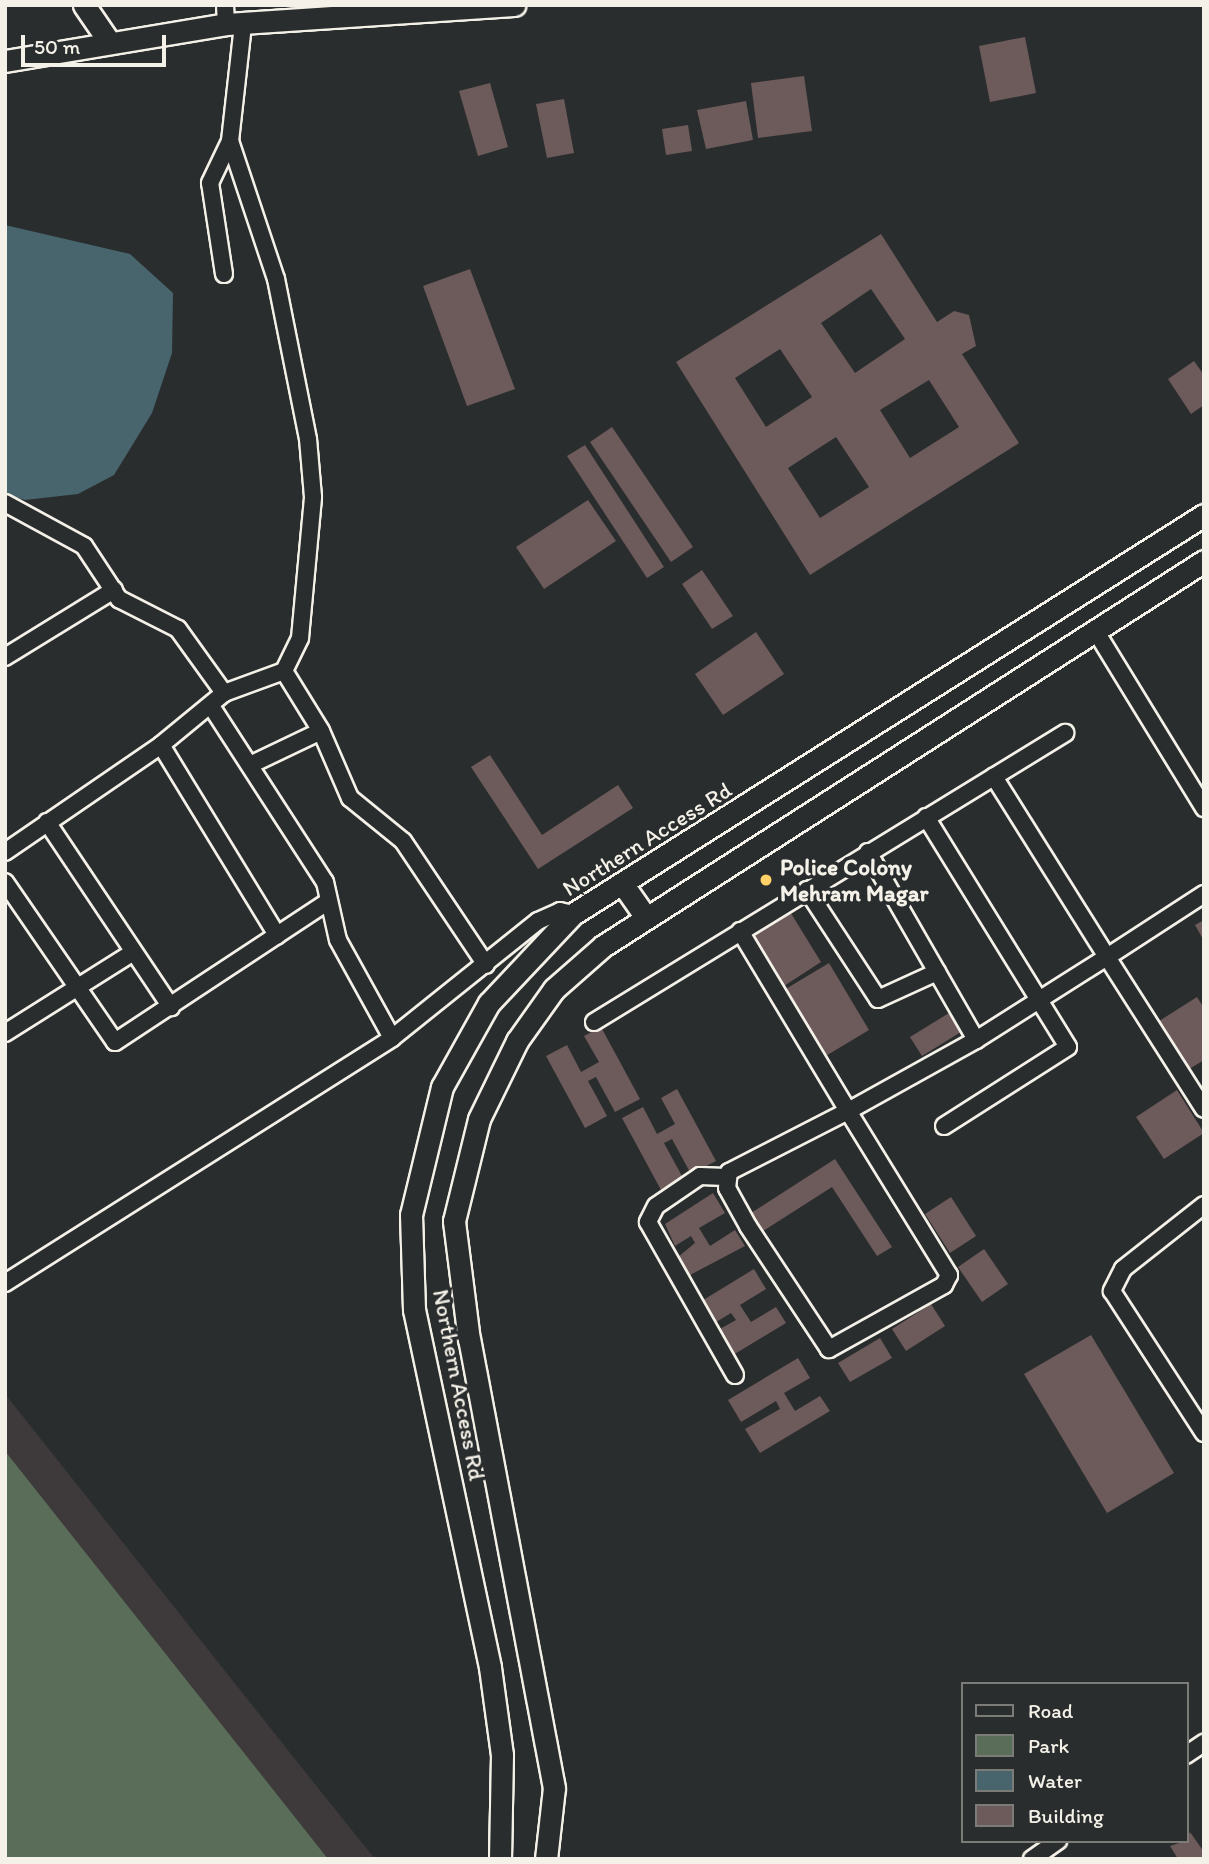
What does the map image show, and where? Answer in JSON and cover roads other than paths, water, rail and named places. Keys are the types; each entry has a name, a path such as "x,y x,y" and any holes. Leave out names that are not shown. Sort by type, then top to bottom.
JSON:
{"main road":[{"path":"84,5 110,43"},
{"path":"5,61 231,18 514,5"},
{"name":"Northern Access Rd","path":"500,1859 497,1717 414,1310 411,1215 442,1087 489,1003 573,914 624,886 1204,515"},
{"name":"Northern Access Rd","path":"546,1859 554,1788 469,1340 454,1221 479,1119 517,1041 554,989 646,918 1204,561"},
{"path":"624,886 646,918"}],"street":[{"path":"231,18 230,141 276,279 308,439 313,497 306,605 284,671"},
{"path":"224,274 210,183 230,141"},
{"path":"5,503 73,537 97,559 114,590 127,605 178,629 224,693"},
{"path":"5,657 114,590"},
{"path":"1095,630 1204,808"},
{"path":"5,852 161,745 224,693 284,671"},
{"path":"284,671 321,731 350,798 403,841 486,965"},
{"path":"211,706 252,764 325,882 327,902 338,940 392,1038"},
{"path":"252,764 321,731"},
{"path":"594,1022 1065,733"},
{"path":"161,745 277,935"},
{"path":"994,777 1204,1109"},
{"path":"926,817 1041,1000 1067,1048 944,1126"},
{"path":"47,822 132,953 171,1007"},
{"path":"868,852 976,1040"},
{"path":"5,882 116,1042 327,902"},
{"path":"807,890 878,999 937,972"},
{"path":"736,1375 648,1222 656,1206 700,1176 726,1177 976,1040 1204,894"},
{"path":"5,1283 392,1038 551,913 573,914"},
{"path":"726,1177 822,1345 833,1348 950,1278 740,931"},
{"path":"5,1033 132,953"},
{"path":"1204,1205 1123,1269 1112,1292 1204,1433"},
{"path":"1188,1754 1204,1743"},
{"path":"1032,1859 1055,1843"}],"water":[{"path":"5,225 130,254 173,293 172,353 152,413 114,475 78,494 25,500 5,494"}],"place":[{"name":"Police Colony Mehram Magar","path":"766,880"}]}
